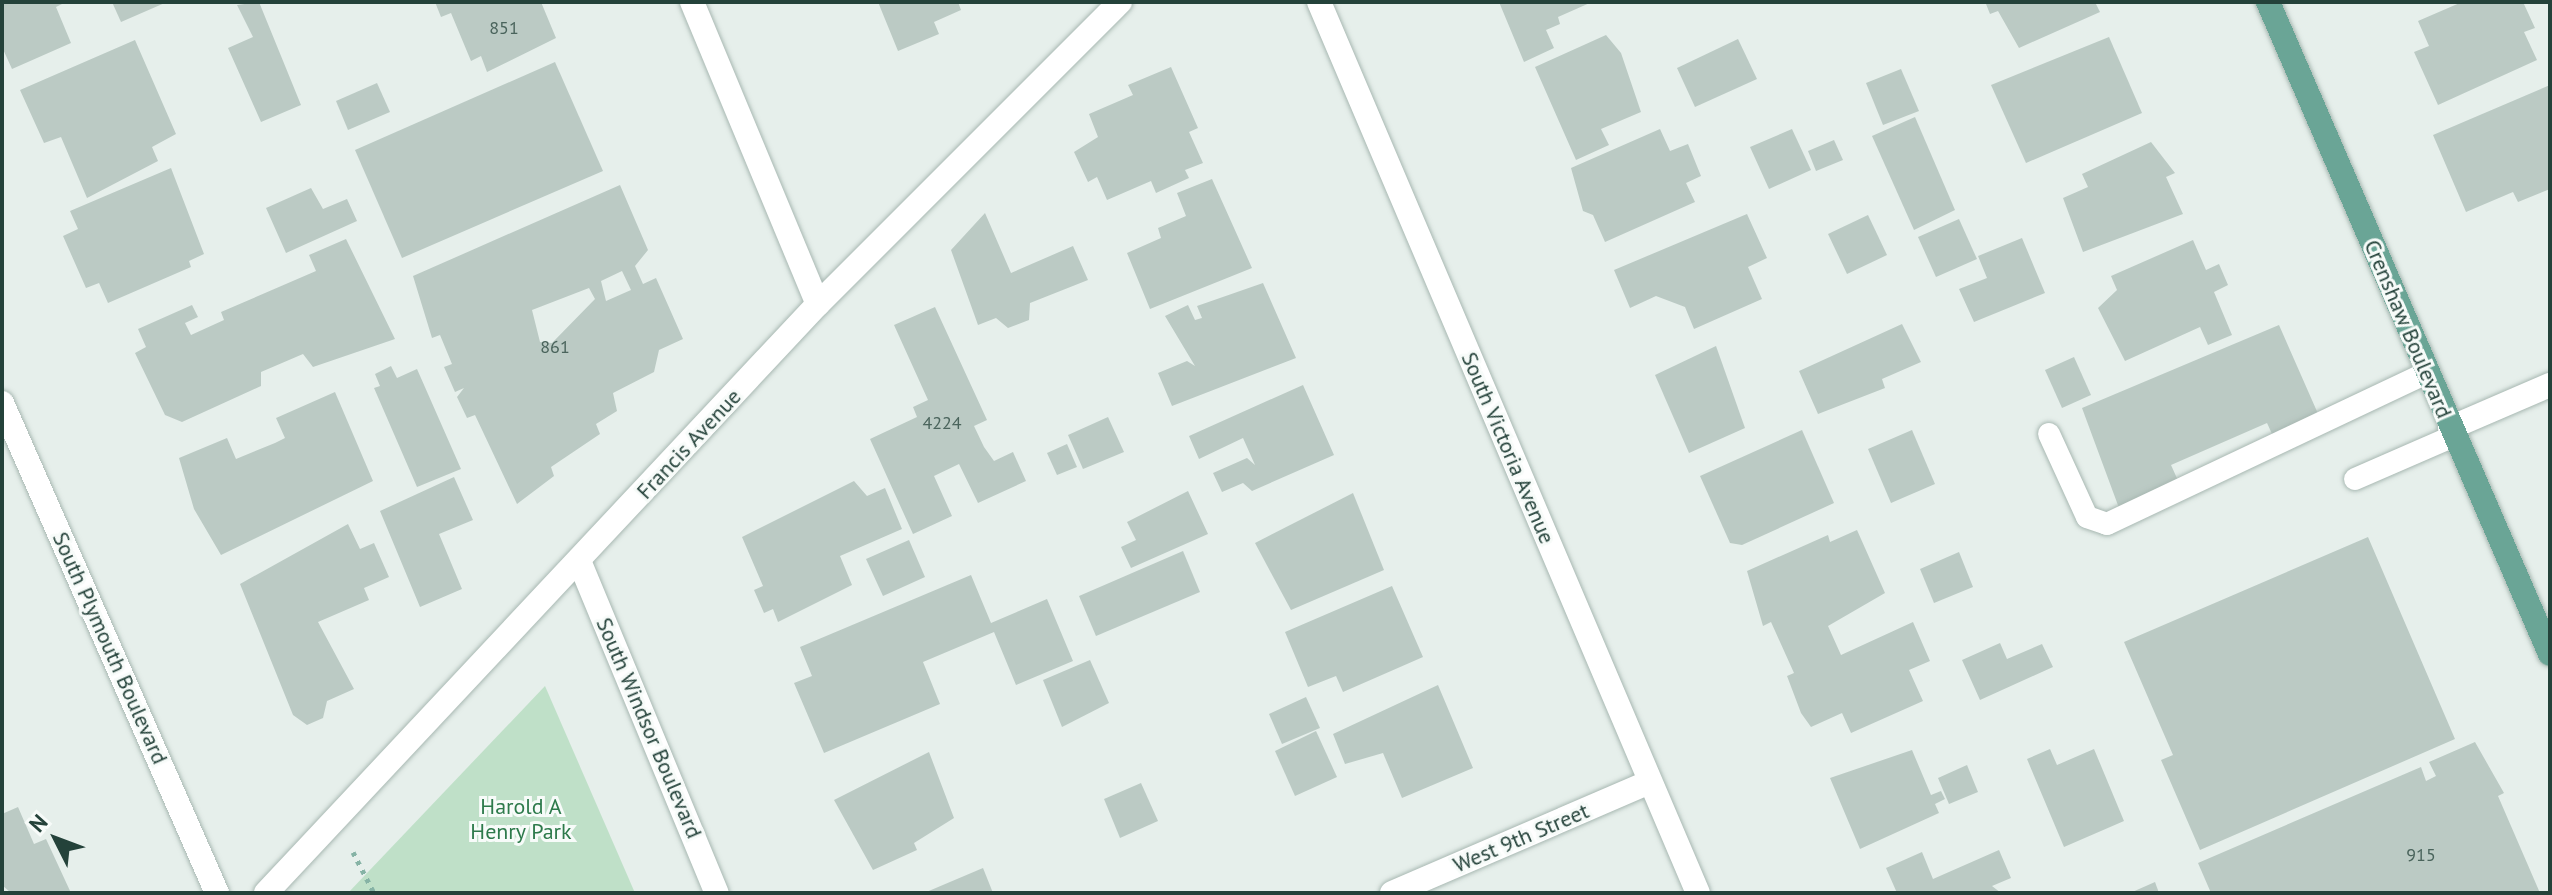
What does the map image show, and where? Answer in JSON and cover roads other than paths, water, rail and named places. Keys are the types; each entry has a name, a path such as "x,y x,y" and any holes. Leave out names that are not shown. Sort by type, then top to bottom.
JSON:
{"main road":[{"name":"Crenshaw Boulevard","path":"2268,2 2550,654"}],"street":[{"path":"692,2 818,304"},
{"name":"Francis Avenue","path":"266,893 580,563 818,304 1120,2"},
{"name":"South Victoria Avenue","path":"1319,2 1698,893"},
{"path":"2452,432 2550,385"},
{"name":"South Plymouth Boulevard","path":"2,403 217,893"},
{"name":"South Windsor Boulevard","path":"580,563 717,893"},
{"name":"West 9th Street","path":"1392,893 1650,782"}],"lane":[{"path":"2049,434 2087,517 2107,524 2428,372"},
{"path":"2355,479 2452,432"}],"park label":[{"name":"Harold A Henry Park","path":"521,818"}]}
